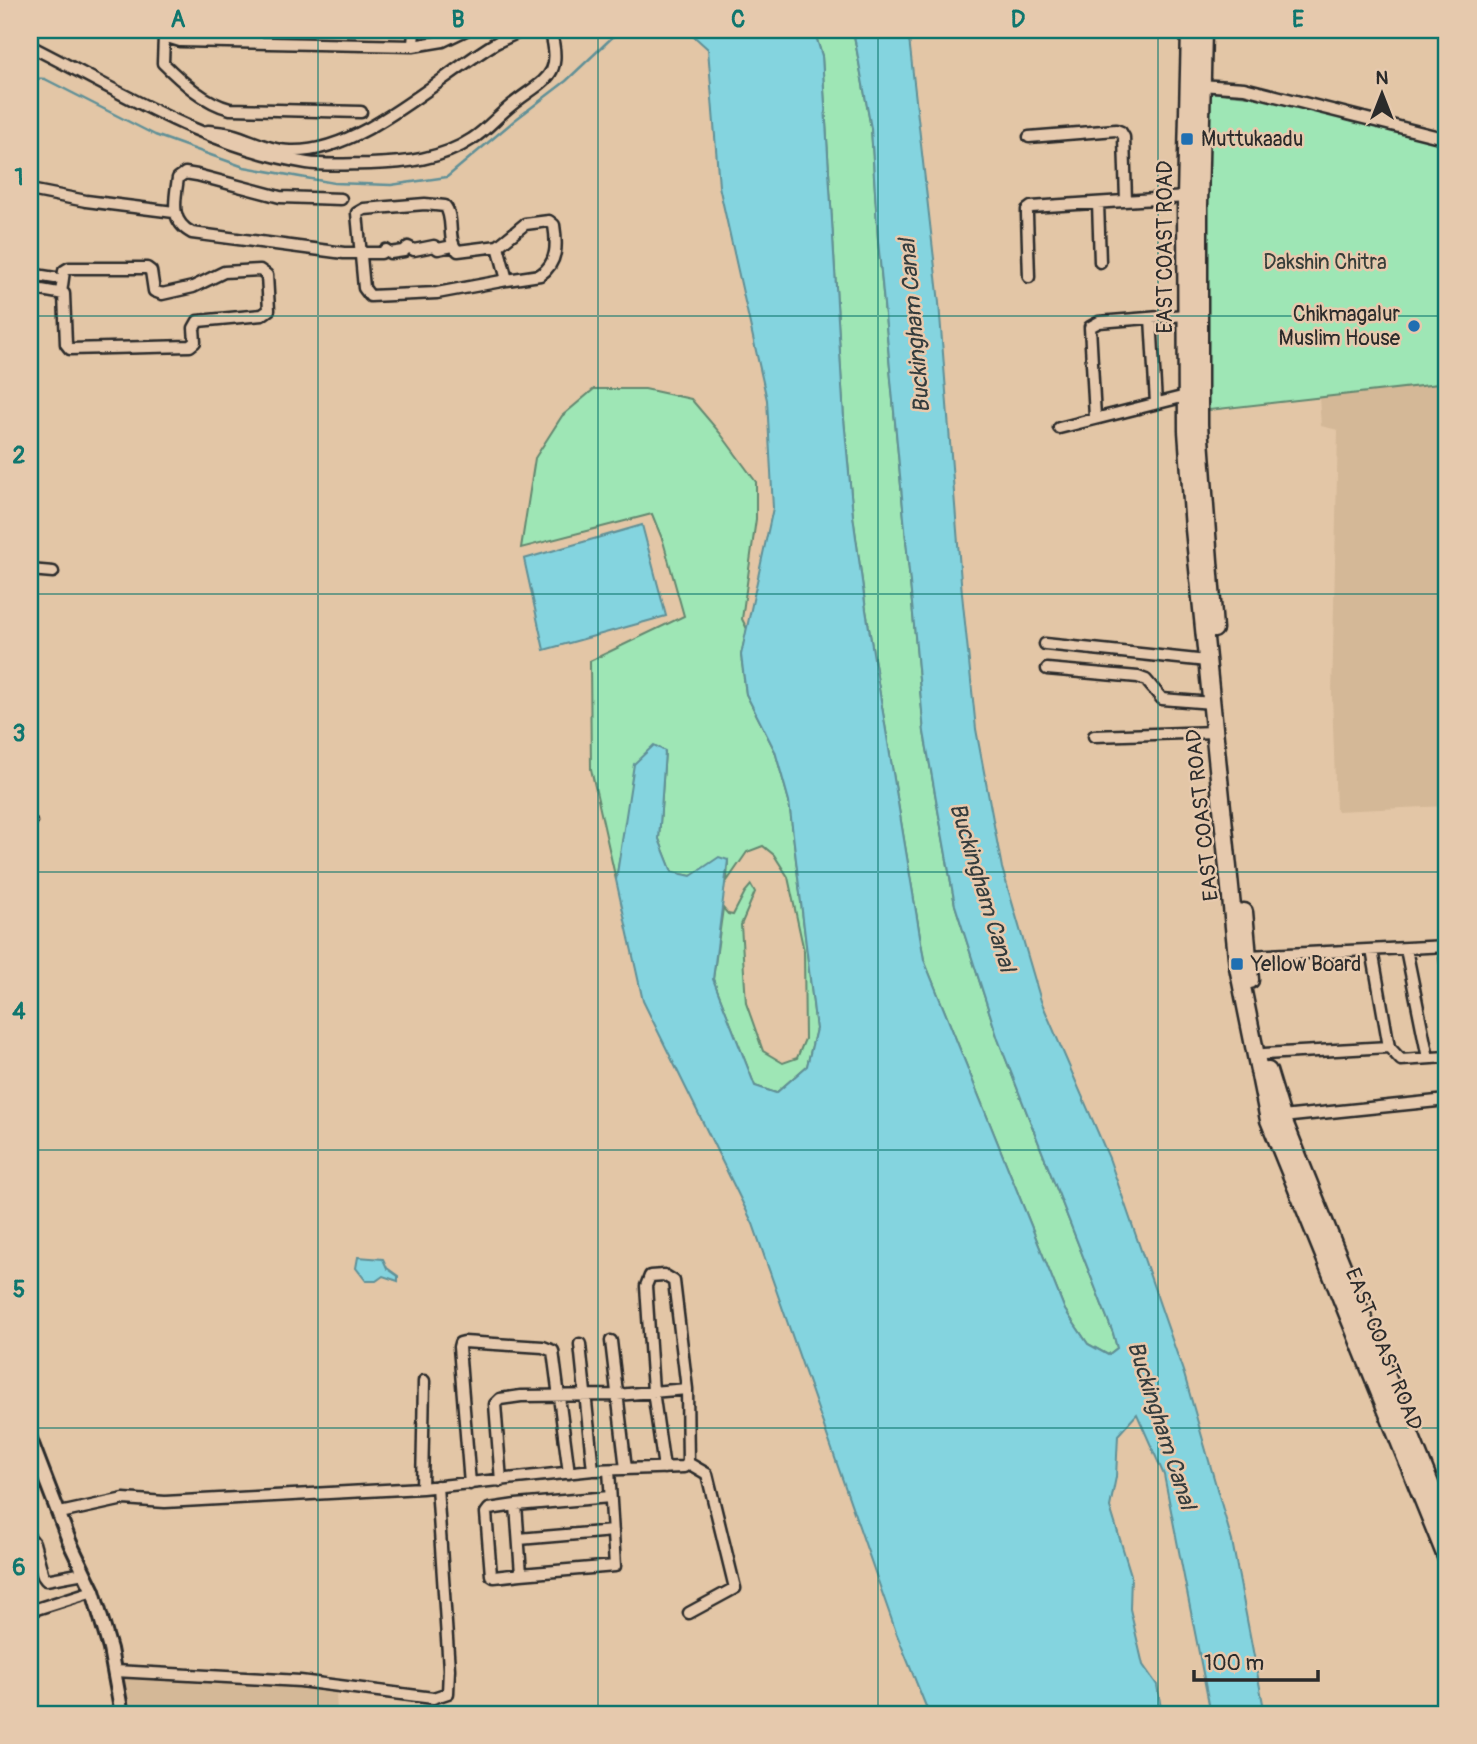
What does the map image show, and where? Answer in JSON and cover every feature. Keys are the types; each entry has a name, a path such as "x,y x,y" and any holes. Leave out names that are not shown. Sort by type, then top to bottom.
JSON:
{"main road":[{"name":"EAST COAST ROAD","path":"1190,30 1186,197 1186,397 1193,416 1223,748 1255,1009 1264,1054 1282,1116 1422,1479 1447,1559"},
{"name":"EAST COAST ROAD","path":"1203,30 1193,416 1194,529 1238,967 1269,1120 1422,1479 1447,1526"}],"street":[{"path":"414,30 414,46"},
{"path":"162,33 171,39 192,41 414,46 443,41 466,30"},
{"path":"197,129 231,134 288,151 318,149 336,144 432,90 493,45 523,30"},
{"path":"30,46 159,114 242,148 310,163 409,163 442,153 471,140 551,74 556,52 550,30"},
{"path":"162,33 163,63 203,97 220,106 230,109 361,112"},
{"path":"1200,85 1244,88 1447,139"},
{"path":"1030,137 1121,132 1124,137 1126,201"},
{"path":"341,199 279,197 185,173 178,178 174,212 179,223 192,233 361,255 498,246 525,224 550,221 554,225 555,255 545,272 534,277 438,293 370,296 364,288 361,255 356,220 359,211 425,204 447,208 455,248"},
{"path":"30,190 86,201 174,212"},
{"path":"1029,277 1027,210 1040,206 1186,197"},
{"path":"1098,203 1100,262"},
{"path":"498,246 508,280"},
{"path":"30,288 64,295 66,344 70,349 190,346 195,342 194,328 198,321 262,316 268,310 267,275 260,270 224,272 206,282 162,294 154,291 151,271 147,268 69,268 64,271 61,293"},
{"path":"30,274 55,278"},
{"path":"1095,417 1090,327 1099,323 1185,315"},
{"path":"1151,318 1156,403"},
{"path":"1059,428 1095,417 1186,397"},
{"path":"30,570 53,572"},
{"path":"1045,644 1207,661"},
{"path":"1047,669 1138,677 1146,680 1162,699 1212,703"},
{"path":"1094,736 1214,732"},
{"path":"1249,956 1446,946 1447,968"},
{"path":"1406,948 1428,1058"},
{"path":"1372,950 1389,1047 1401,1060 1447,1057"},
{"path":"1264,1054 1389,1047"},
{"path":"1282,1116 1447,1100"},
{"path":"60,1513 124,1499 166,1502 422,1488 593,1470 609,1470 626,1469 664,1468 684,1467 688,1463 687,1390 674,1281 664,1275 656,1275 647,1279 646,1286 653,1391 664,1468"},
{"path":"611,1341 626,1469"},
{"path":"470,1484 460,1343 551,1349 560,1396 569,1473"},
{"path":"580,1344 593,1470"},
{"path":"422,1488 424,1381"},
{"path":"501,1481 496,1401 507,1397 617,1395 687,1390"},
{"path":"30,1439 70,1544 93,1591 115,1671 122,1714"},
{"path":"688,1463 707,1474 735,1588 690,1613"},
{"path":"609,1470 615,1566 494,1577 491,1575 486,1513 489,1508 610,1497"},
{"path":"115,1671 300,1681 433,1698 447,1693 450,1686 437,1486"},
{"path":"516,1505 521,1574"},
{"path":"519,1539 613,1531"},
{"path":"30,1538 46,1580 84,1573"},
{"path":"30,1611 93,1591"}],"shaded area":[{"path":"1447,383 1447,806 1336,811 1332,695 1338,430 1321,426 1319,398"},
{"path":"122,1675 336,1691 337,1714 126,1714"}],"green space":[{"path":"814,30 853,30 871,128 878,240 924,732 955,905 998,1039 1113,1333 1117,1348 1108,1355 1088,1344 1065,1310 924,960 853,516 844,419 822,56"},
{"name":"Dakshin Chitra","path":"1209,92 1269,98 1447,143 1447,383 1201,411"},
{"path":"594,389 645,389 691,399 756,482 756,519 742,619 747,629 741,655 746,694 775,751 789,801 816,1029 807,1066 776,1093 755,1086 713,979 723,908 733,915 751,885 755,892 741,925 746,1003 763,1051 783,1063 797,1058 805,1039 804,951 788,877 774,855 763,846 747,852 727,881 728,860 691,876 672,872 659,839 665,751 624,832 616,880 591,769 590,661 684,616 663,541 652,514 521,548 535,458 562,416"}],"water":[{"name":"Buckingham Canal","path":"687,30 814,30 822,56 844,419 853,516 924,960 1065,1310 1088,1344 1108,1355 1117,1348 1113,1333 998,1039 955,905 924,732 878,240 871,128 853,30 908,30 939,303 962,594 976,729 1002,868 1041,1001 1109,1158 1184,1374 1232,1541 1265,1714 1211,1714 1164,1475 1137,1414 1118,1435 1116,1477 1110,1507 1131,1575 1130,1609 1143,1665 1157,1685 1162,1714 929,1714 897,1635 753,1224 643,1001 616,880 634,764 654,745 665,751 659,839 672,872 691,876 719,857 728,860 713,979 755,1086 776,1093 807,1066 816,1029 789,801 775,751 746,694 741,655 773,508 767,400 719,186 708,49"},
{"path":"642,525 666,616 544,650 524,559"},
{"path":"358,1257 383,1259 387,1268 398,1276 398,1281 383,1276 376,1281 366,1281 356,1268"}],"waterway":[{"path":"30,78 45,79 155,135 244,167 334,183 391,185 447,177 566,81 620,30"}],"place":[{"name":"Muttukaadu","path":"1187,139"},
{"name":"Chikmagalur Muslim House","path":"1414,326"},
{"name":"Yellow Board","path":"1237,964"}]}
